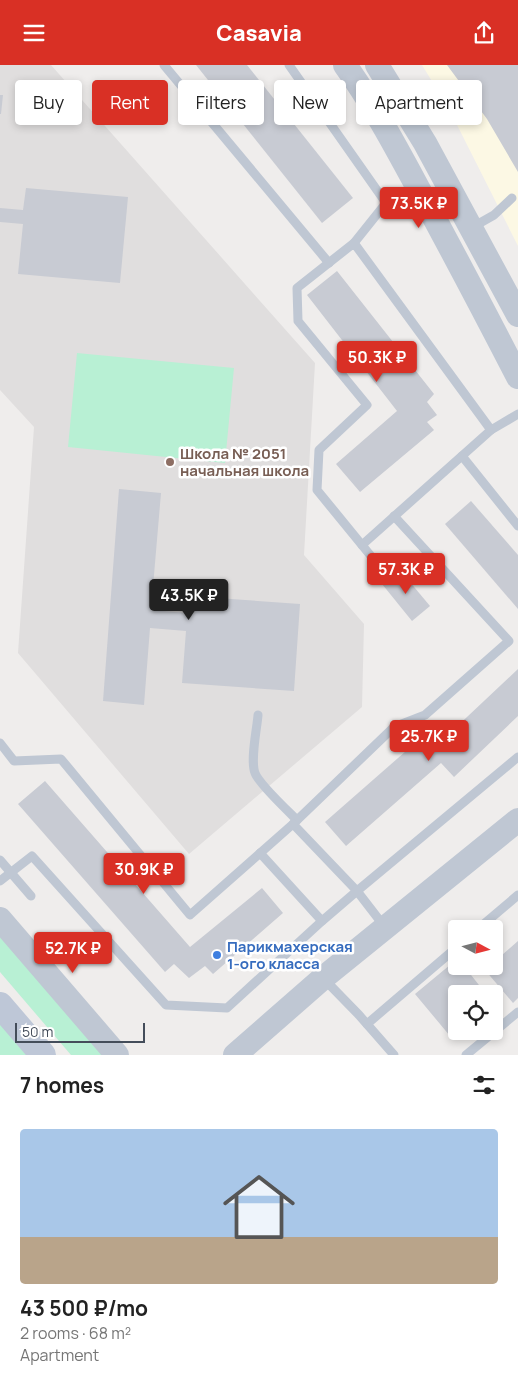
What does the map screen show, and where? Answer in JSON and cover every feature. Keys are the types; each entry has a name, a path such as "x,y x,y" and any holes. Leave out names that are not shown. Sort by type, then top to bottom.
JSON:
{"main road":[{"path":"0,1005 43,1055"}],"street":[{"path":"344,65 363,91 402,156 518,377"},
{"path":"377,65 425,143 518,315"},
{"path":"235,1055 323,978 518,820"},
{"path":"0,919 117,1055"}],"lane":[{"path":"164,65 329,263"},
{"path":"289,65 386,203 354,243 297,288 298,321 367,405 319,450 317,490 384,572"},
{"path":"470,228 494,215 512,198"},
{"path":"354,243 491,431"},
{"path":"362,545 491,431 518,415"},
{"path":"462,456 518,526"},
{"path":"0,743 14,761 62,759 190,915 295,822 394,727 425,715 509,641 394,516"},
{"path":"258,715 253,761 255,774 357,891 386,928"},
{"path":"0,881 32,857 166,1005 227,1008 322,921 518,757"},
{"path":"260,853 322,921"},
{"path":"0,860 31,896"},
{"path":"489,920 518,895"},
{"path":"367,1024 448,955"},
{"path":"323,978 394,1055"},
{"path":"466,1055 518,1012"}],"shaded area":[{"name":"Школа № 2051 начальная школа","path":"0,65 51,65 64,80 15,80 15,125 82,125 82,100 92,111 92,125 104,125 315,363 304,555 364,624 362,707 189,854 18,653 34,427 0,390"},
{"path":"422,65 518,65 518,246 457,125 482,125 482,80 431,80"}],"green space":[{"path":"77,353 234,368 225,463 68,447"},
{"path":"0,928 109,1055 71,1055 0,972"},
{"path":"0,1023 28,1055 0,1055"}],"building":[{"path":"196,65 247,65 259,80 208,80"},
{"path":"447,65 518,65 518,172 482,112 482,80 458,80"},
{"path":"264,86 274,99 274,125 295,125 353,198 322,223 244,125 264,125"},
{"path":"0,95 3,95 1,114 0,114"},
{"path":"26,188 128,197 120,283 18,274 23,224 0,222 0,208 23,210"},
{"path":"337,271 434,394 427,402 437,415 427,422 434,430 360,492 336,464 397,411 307,295"},
{"path":"119,489 161,493 151,610 187,613 189,596 300,604 294,691 182,683 186,631 150,628 144,705 103,701"},
{"path":"471,501 518,555 518,609 445,524"},
{"path":"399,569 430,606 412,621 382,584"},
{"path":"518,669 518,716 454,777 441,763 346,846 325,822 422,737 433,749"},
{"path":"45,781 190,947 262,888 283,913 213,974 205,966 189,978 174,964 165,972 18,804"},
{"path":"518,941 518,998 513,1003 503,991 503,985 498,985 489,975 503,975 503,954"},
{"path":"448,967 448,975 471,975 479,985 448,985 448,1034 415,994"}],"place":[{"name":"Школа № 2051 начальная школа","path":"170,462"},
{"name":"Парикмахерская 1-ого класса","path":"217,955"}]}
